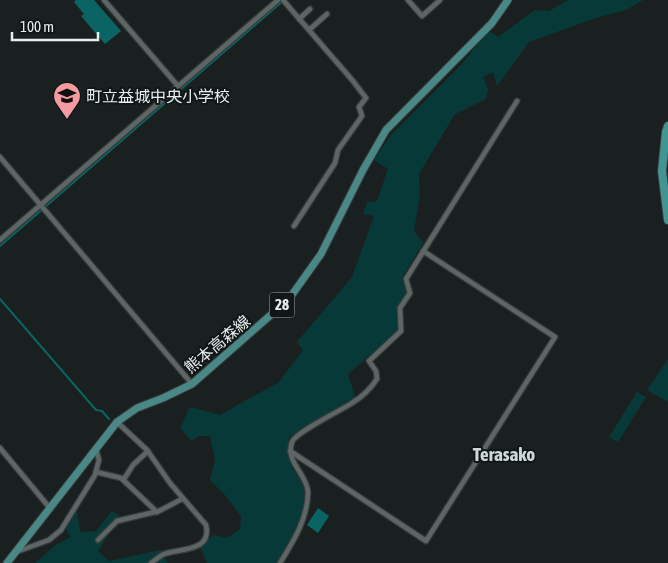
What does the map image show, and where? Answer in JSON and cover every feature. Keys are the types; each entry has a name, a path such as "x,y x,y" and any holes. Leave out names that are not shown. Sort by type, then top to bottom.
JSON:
{"highway":[{"path":"668,126 662,171 668,220"}],"main road":[{"name":"熊本高森線","path":"7,563 116,422 137,408 192,384 289,299 320,254 386,130 492,23 508,0"}],"street":[{"path":"104,0 178,86"},
{"path":"0,240 278,0"},
{"path":"283,0 366,98 359,107 362,116 338,150 335,163 294,226"},
{"path":"408,0 422,16 440,0"},
{"path":"299,19 310,9"},
{"path":"309,30 327,14"},
{"path":"280,563 292,543 305,513 308,491 306,482 293,462 290,451 292,441 300,432 324,421 354,402 377,379 376,371 369,361 401,331 400,308 410,293 406,280 517,101"},
{"path":"0,158 192,384"},
{"path":"290,451 426,541 555,337 424,252"},
{"path":"116,422 148,451 182,500 206,525 207,538 192,548 164,555 151,563"},
{"path":"14,553 49,540 62,530 96,472 99,460 96,447"},
{"path":"0,448 49,507"},
{"path":"124,480 133,465 148,451"},
{"path":"96,472 121,478 156,512"},
{"path":"98,540 117,521 156,512 182,500"}],"shaded area":[{"path":"76,0 94,0 121,31 105,44 81,16 84,14 74,2"},
{"path":"568,0 643,0 626,10 596,18 529,42 497,86 493,72 483,77 488,89 486,99 455,114 419,174 420,195 414,231 423,243 402,278 407,292 397,309 398,331 348,374 355,397 289,437 291,463 301,482 304,504 299,525 289,545 278,563 207,563 200,547 213,535 227,538 240,529 241,516 210,480 215,460 210,436 199,436 191,441 180,428 190,407 220,415 279,382 303,350 297,342 352,277 374,216 363,214 367,202 377,201 388,169 374,160 391,135 462,64 487,32 491,32 498,37 535,10 549,11"},
{"path":"668,359 668,402 647,390"},
{"path":"637,392 646,397 618,442 609,437"},
{"path":"318,508 329,516 318,533 307,525"},
{"path":"77,511 80,532 96,531 112,511 120,516 98,551 109,561 161,550 168,563 35,563 57,544 71,537 65,528"}],"waterway":[{"path":"0,246 284,0"},
{"path":"0,299 96,410 102,411 109,419"}],"place":[{"name":"町立益城中央小学校","path":"67,120"}],"district":[{"name":"Terasako","path":"504,454"}]}
